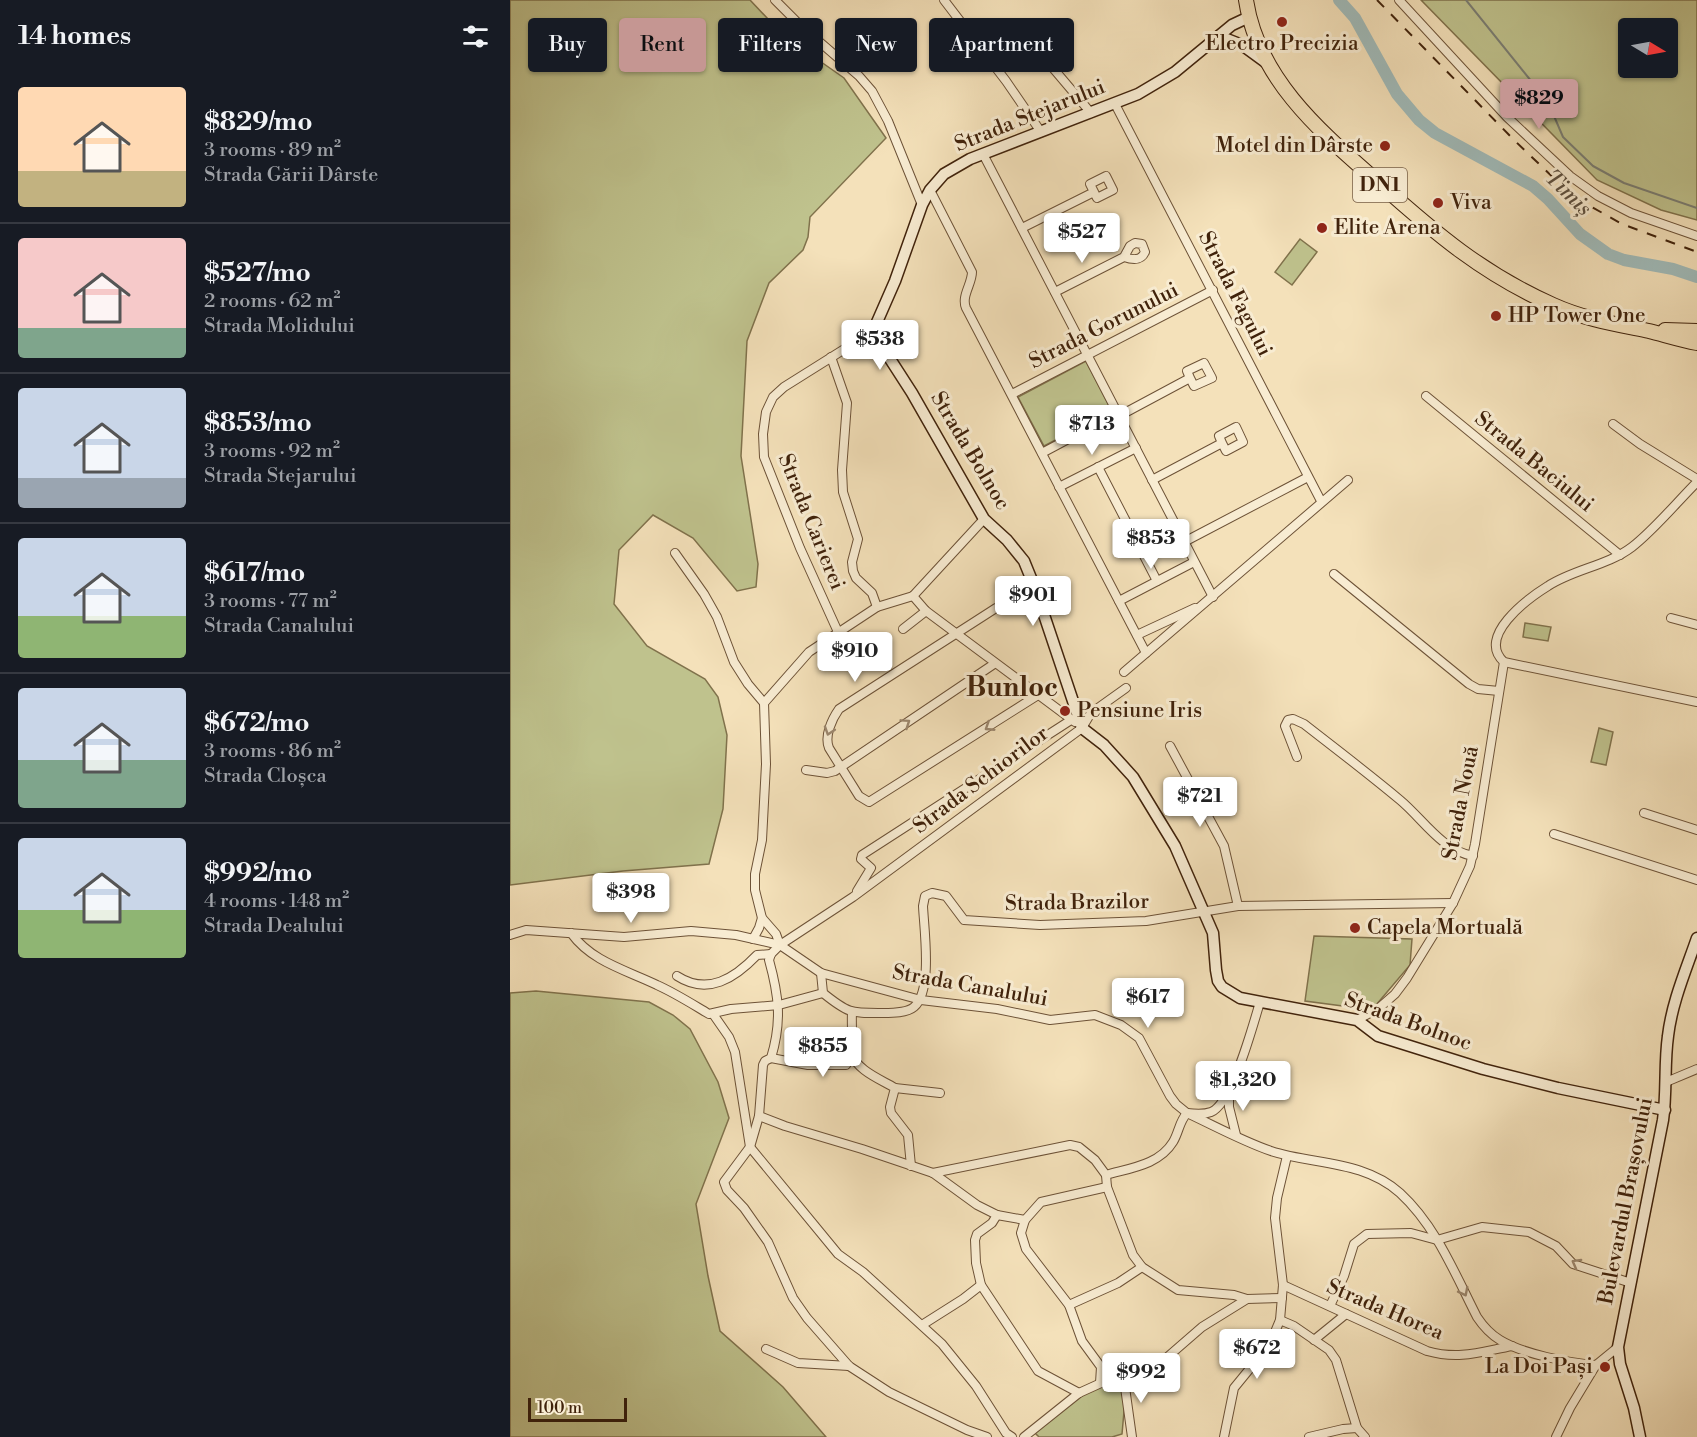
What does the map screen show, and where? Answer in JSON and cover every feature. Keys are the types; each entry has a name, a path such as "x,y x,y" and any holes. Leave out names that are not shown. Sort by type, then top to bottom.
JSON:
{"highway":[{"name":"DN1","path":"1246,0 1249,17 1270,67 1292,101 1314,125 1430,229 1468,258 1509,283 1561,308 1607,323 1697,343"},
{"path":"1647,331 1697,331"}],"street":[{"path":"775,0 859,76 872,91 888,121 922,205"},
{"path":"944,0 1006,81 1041,132"},
{"path":"1399,0 1507,117 1570,176 1598,196 1631,213 1697,236"},
{"name":"Strada Stejarului","path":"930,190 936,181 950,169 983,153 1115,104 1164,80 1232,25 1249,17"},
{"path":"1219,36 1242,45 1270,67"},
{"path":"1056,72 1091,113"},
{"name":"Strada Fagului","path":"1115,104 1321,501"},
{"path":"983,153 1213,597"},
{"path":"870,333 874,329 895,281 922,205 930,190"},
{"path":"930,190 972,272 964,303 1146,653"},
{"path":"1022,228 1094,192"},
{"path":"1055,292 1124,257"},
{"name":"Strada Gorunului","path":"1012,394 1213,290"},
{"name":"Strada Carierei","path":"838,632 818,590 764,457 766,412 776,393 870,333"},
{"name":"Strada Bolnoc","path":"870,333 883,348 912,393 984,519 1007,540 1024,561 1082,728 1104,745 1133,777 1175,846 1205,911 1216,943 1218,981 1228,992 1240,998 1357,1020 1378,1036 1484,1069 1558,1088 1665,1110"},
{"path":"831,357 847,403 842,470 843,492 858,539 852,562 853,571 856,578 872,593 878,607"},
{"path":"1042,453 1190,378"},
{"name":"Strada Baciului","path":"1426,396 1620,555"},
{"path":"1613,424 1697,480"},
{"path":"1152,480 1222,443"},
{"path":"1059,487 1136,448"},
{"path":"1098,467 1157,582"},
{"path":"1184,542 1308,477"},
{"path":"1124,672 1348,480"},
{"name":"Strada Nouă","path":"1357,1020 1379,1008 1395,994 1453,903 1473,856 1504,662 1496,655 1495,640 1499,631 1510,617 1548,586 1620,555 1634,546 1697,480"},
{"path":"764,703 809,652 878,607 913,596 984,519"},
{"path":"675,553 717,616 734,662 764,703 766,765 755,890 762,918 776,934 780,945"},
{"path":"1119,601 1194,561"},
{"path":"1334,574 1469,684 1478,689 1499,691"},
{"path":"913,596 926,611 1082,728"},
{"path":"1137,635 1202,605"},
{"path":"996,608 839,709 826,741 859,796 869,802 1038,695"},
{"path":"903,629 926,611"},
{"path":"1671,618 1697,625"},
{"path":"1504,662 1697,702"},
{"path":"806,770 827,773 840,767 994,663"},
{"name":"Strada Schiorilor","path":"771,954 780,945 853,897 1082,728 1091,713 1126,688"},
{"path":"1297,757 1285,726 1288,720 1293,719 1304,724 1412,810 1437,837 1463,854 1473,856"},
{"name":"Strada Schiorilor","path":"853,897 871,868 861,860 862,855 1071,720"},
{"path":"1170,746 1224,846 1238,906"},
{"path":"1644,813 1697,830"},
{"path":"1554,834 1697,880"},
{"name":"Strada Brazilor","path":"921,1000 926,973 923,906 925,896 932,893 946,896 964,920 1040,925 1146,921 1238,906 1453,903"},
{"path":"753,939 762,918"},
{"path":"510,934 526,930 624,937 705,931 780,945"},
{"path":"571,933 577,941 603,962 659,986 713,1014 729,1037 735,1052 739,1091 750,1147 838,1254 863,1272 942,1344 964,1370 1006,1433 1012,1437"},
{"name":"Bulevardul Brașovului","path":"1640,1437 1634,1408 1620,1364 1618,1347 1665,1110 1666,1052 1670,1023 1697,938"},
{"name":"Strada Canalului","path":"780,945 820,973 921,1000 997,1009 1050,1020 1095,1015 1114,1022 1139,1038 1170,1096 1187,1113 1269,1150 1362,1171 1399,1192 1437,1240 1477,1317 1490,1333 1512,1346"},
{"path":"677,976 693,983 720,982 735,976 758,955 771,954 769,960 779,1005 777,1035 771,1058"},
{"path":"820,973 823,993 852,1013 893,1013 913,1009 921,1000"},
{"path":"713,1014 731,1009 779,1005 823,993"},
{"path":"1106,1175 1158,1160 1173,1142 1181,1120 1187,1113 1211,1112 1220,1106 1229,1092 1260,1002"},
{"path":"852,1013 849,1062 842,1066 808,1065 771,1058 765,1061 759,1116 750,1147 726,1178 724,1186 744,1208 768,1242 794,1298 807,1318 849,1366 889,1392 987,1437"},
{"path":"850,1052 860,1068 895,1088 940,1093"},
{"path":"1666,1082 1697,1069"},
{"path":"895,1088 890,1107 891,1113 908,1135 911,1166"},
{"path":"1229,1092 1229,1107 1236,1135"},
{"path":"759,1116 933,1173 977,1205 997,1215 1025,1220"},
{"path":"933,1173 1070,1145 1079,1147 1095,1160 1106,1175 1107,1188 1133,1255 1142,1267 1178,1290 1234,1295 1247,1299 1282,1298"},
{"path":"1224,1437 1234,1388 1270,1344 1280,1320 1283,1285 1275,1218 1287,1155"},
{"path":"1100,1383 1101,1367 1082,1341 1069,1305 1026,1250 1021,1233 1025,1220 1041,1202 1107,1188"},
{"path":"997,1215 992,1223 977,1234 975,1240 976,1263 981,1285 1038,1371 1079,1393"},
{"path":"1330,1306 1344,1276 1354,1244 1361,1236 1367,1234 1411,1233 1437,1240 1482,1227 1529,1232 1556,1246 1577,1266 1631,1283"},
{"path":"1069,1305 1118,1283 1142,1267"},
{"path":"922,1325 981,1285"},
{"name":"Strada Horea","path":"1283,1285 1427,1351 1442,1355 1459,1356 1512,1346"},
{"path":"1024,1437 1079,1393 1123,1373 1164,1360 1202,1327 1247,1299"},
{"path":"1314,1340 1346,1314"},
{"path":"1280,1320 1294,1326 1329,1350 1336,1360 1357,1428 1365,1437"},
{"path":"1512,1346 1568,1361 1596,1365"},
{"path":"1556,1437 1570,1408 1596,1365 1618,1347"},
{"path":"766,1349 798,1363 849,1366"},
{"path":"1123,1373 1132,1437"},
{"path":"1309,1437 1357,1428"}],"green space":[{"path":"510,0 750,0 767,18 718,18 718,72 823,72 823,63 844,78 886,138 810,217 808,237 803,250 769,283 747,341 741,456 758,564 756,587 737,591 693,538 653,515 619,550 614,604 647,646 705,679 718,697 727,735 723,809 709,864 623,871 510,885"},
{"path":"1421,0 1697,0 1697,220 1661,210 1597,180"},
{"path":"1300,239 1317,252 1292,285 1275,272"},
{"path":"1086,361 1112,411 1044,446 1018,397"},
{"path":"1525,623 1551,627 1548,641 1523,637"},
{"path":"1599,728 1613,732 1606,765 1591,762"},
{"path":"1314,936 1412,939 1410,965 1376,1005 1358,1008 1305,1001"},
{"path":"536,991 649,1002 673,1015 690,1029 718,1082 729,1118 696,1204 720,1331 783,1387 826,1437 510,1437 510,993"},
{"path":"1121,1379 1125,1400 1122,1434 1112,1437 1039,1437 1035,1433 1080,1395"}],"waterway":[{"name":"Timiș","path":"1339,0 1355,18 1397,94 1419,120 1435,133 1533,186 1580,234 1608,254 1624,260 1673,269 1697,277"},
{"path":"1466,0 1548,102 1563,137 1593,166 1624,183 1697,208"}],"railway":[{"path":"1377,0 1560,184 1590,206 1622,224 1697,252"}],"place":[{"name":"Electro Precizia","path":"1282,22"},
{"name":"Motel din Dârste","path":"1385,146"},
{"name":"Viva","path":"1438,203"},
{"name":"Elite Arena","path":"1322,228"},
{"name":"HP Tower One","path":"1496,316"},
{"name":"Pensiune Iris","path":"1065,711"},
{"name":"Capela Mortuală","path":"1355,928"},
{"name":"La Doi Pași","path":"1605,1367"}],"district":[{"name":"Bunloc","path":"1012,688"}]}
